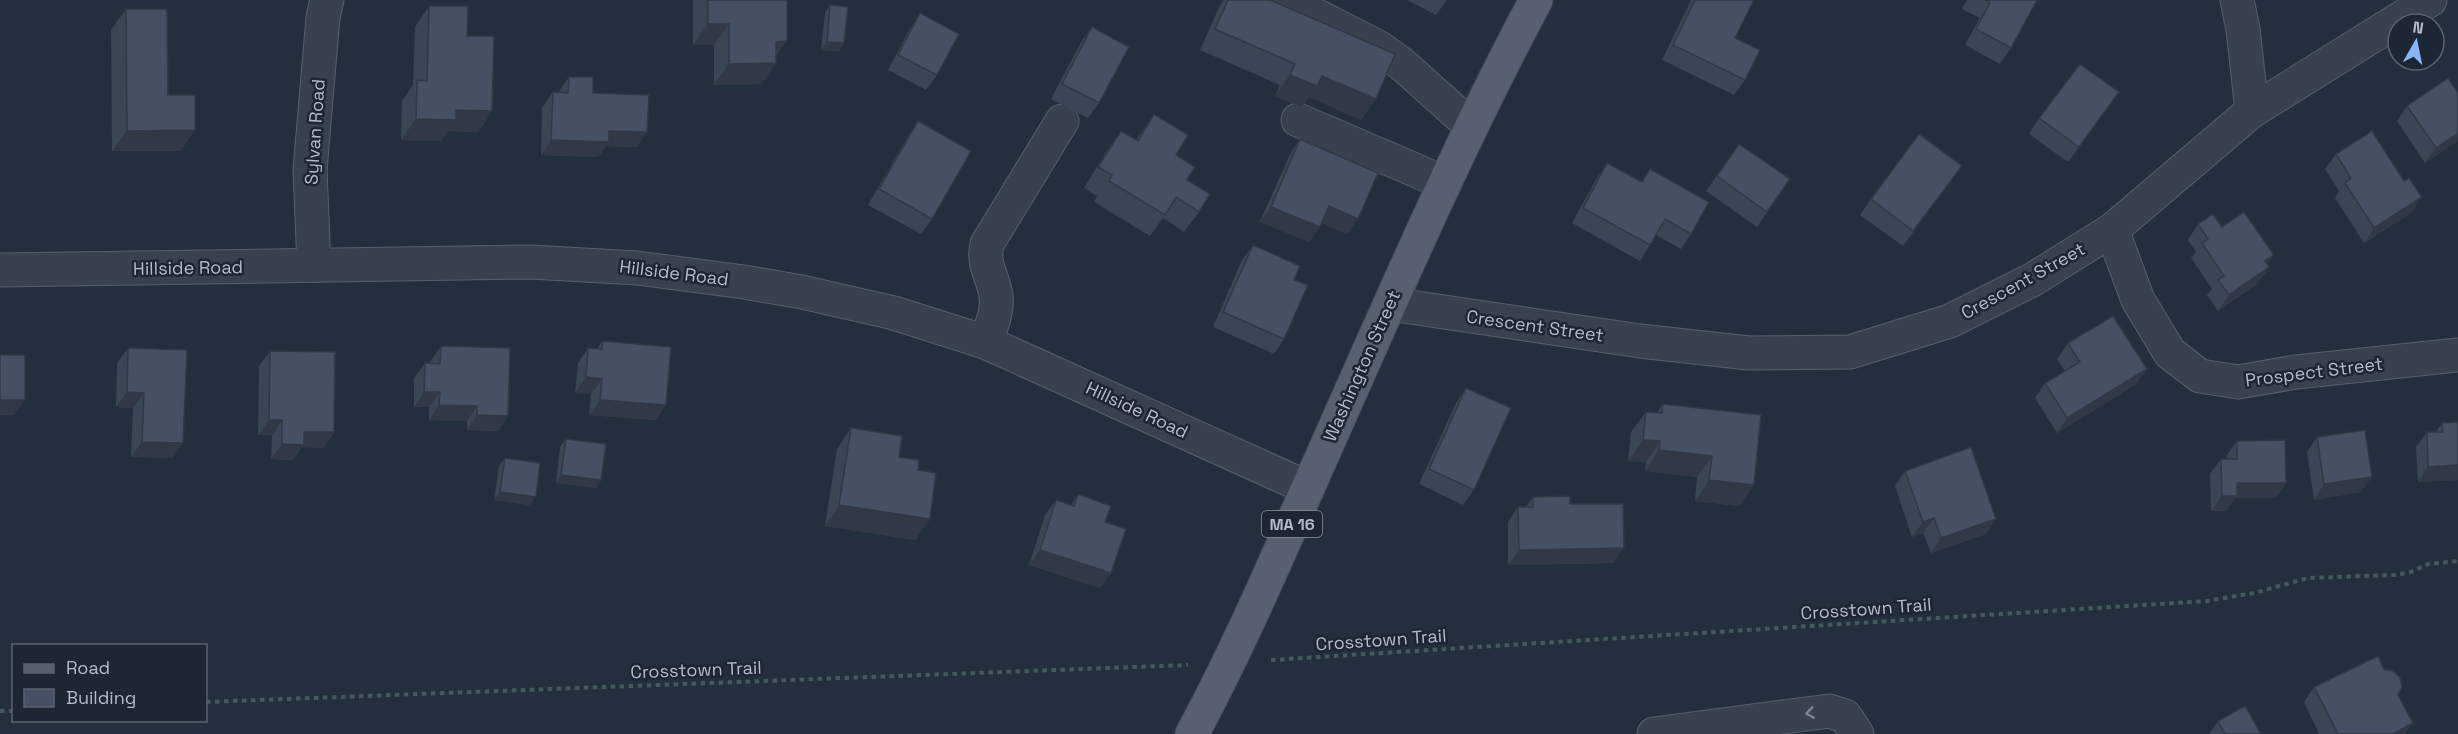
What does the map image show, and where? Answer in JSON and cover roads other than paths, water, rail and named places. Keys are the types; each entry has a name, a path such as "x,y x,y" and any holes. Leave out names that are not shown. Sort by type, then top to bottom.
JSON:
{"main road":[{"name":"Washington Street","path":"1192,734 1246,628 1445,183 1536,0"}],"street":[{"name":"Sylvan Road","path":"314,265 310,170 323,16 327,0"},
{"path":"1286,0 1378,47 1403,65 1472,126"},
{"path":"2236,0 2243,29 2252,111"},
{"name":"Crescent Street","path":"1390,304 1651,343 1749,353 1850,352 1950,321 2032,280 2112,230 2252,111 2430,0"},
{"path":"1299,120 1445,183"},
{"path":"985,342 997,308 996,294 984,257 987,244 1062,121"},
{"name":"Prospect Street","path":"2112,230 2143,309 2170,353 2200,376 2238,382 2296,372 2458,354"},
{"name":"Hillside Road","path":"0,270 531,262 585,264 744,282 852,303 943,327 985,342 1308,488"},
{"path":"1654,734 1699,731 1829,711 1845,716 1857,734"}]}
